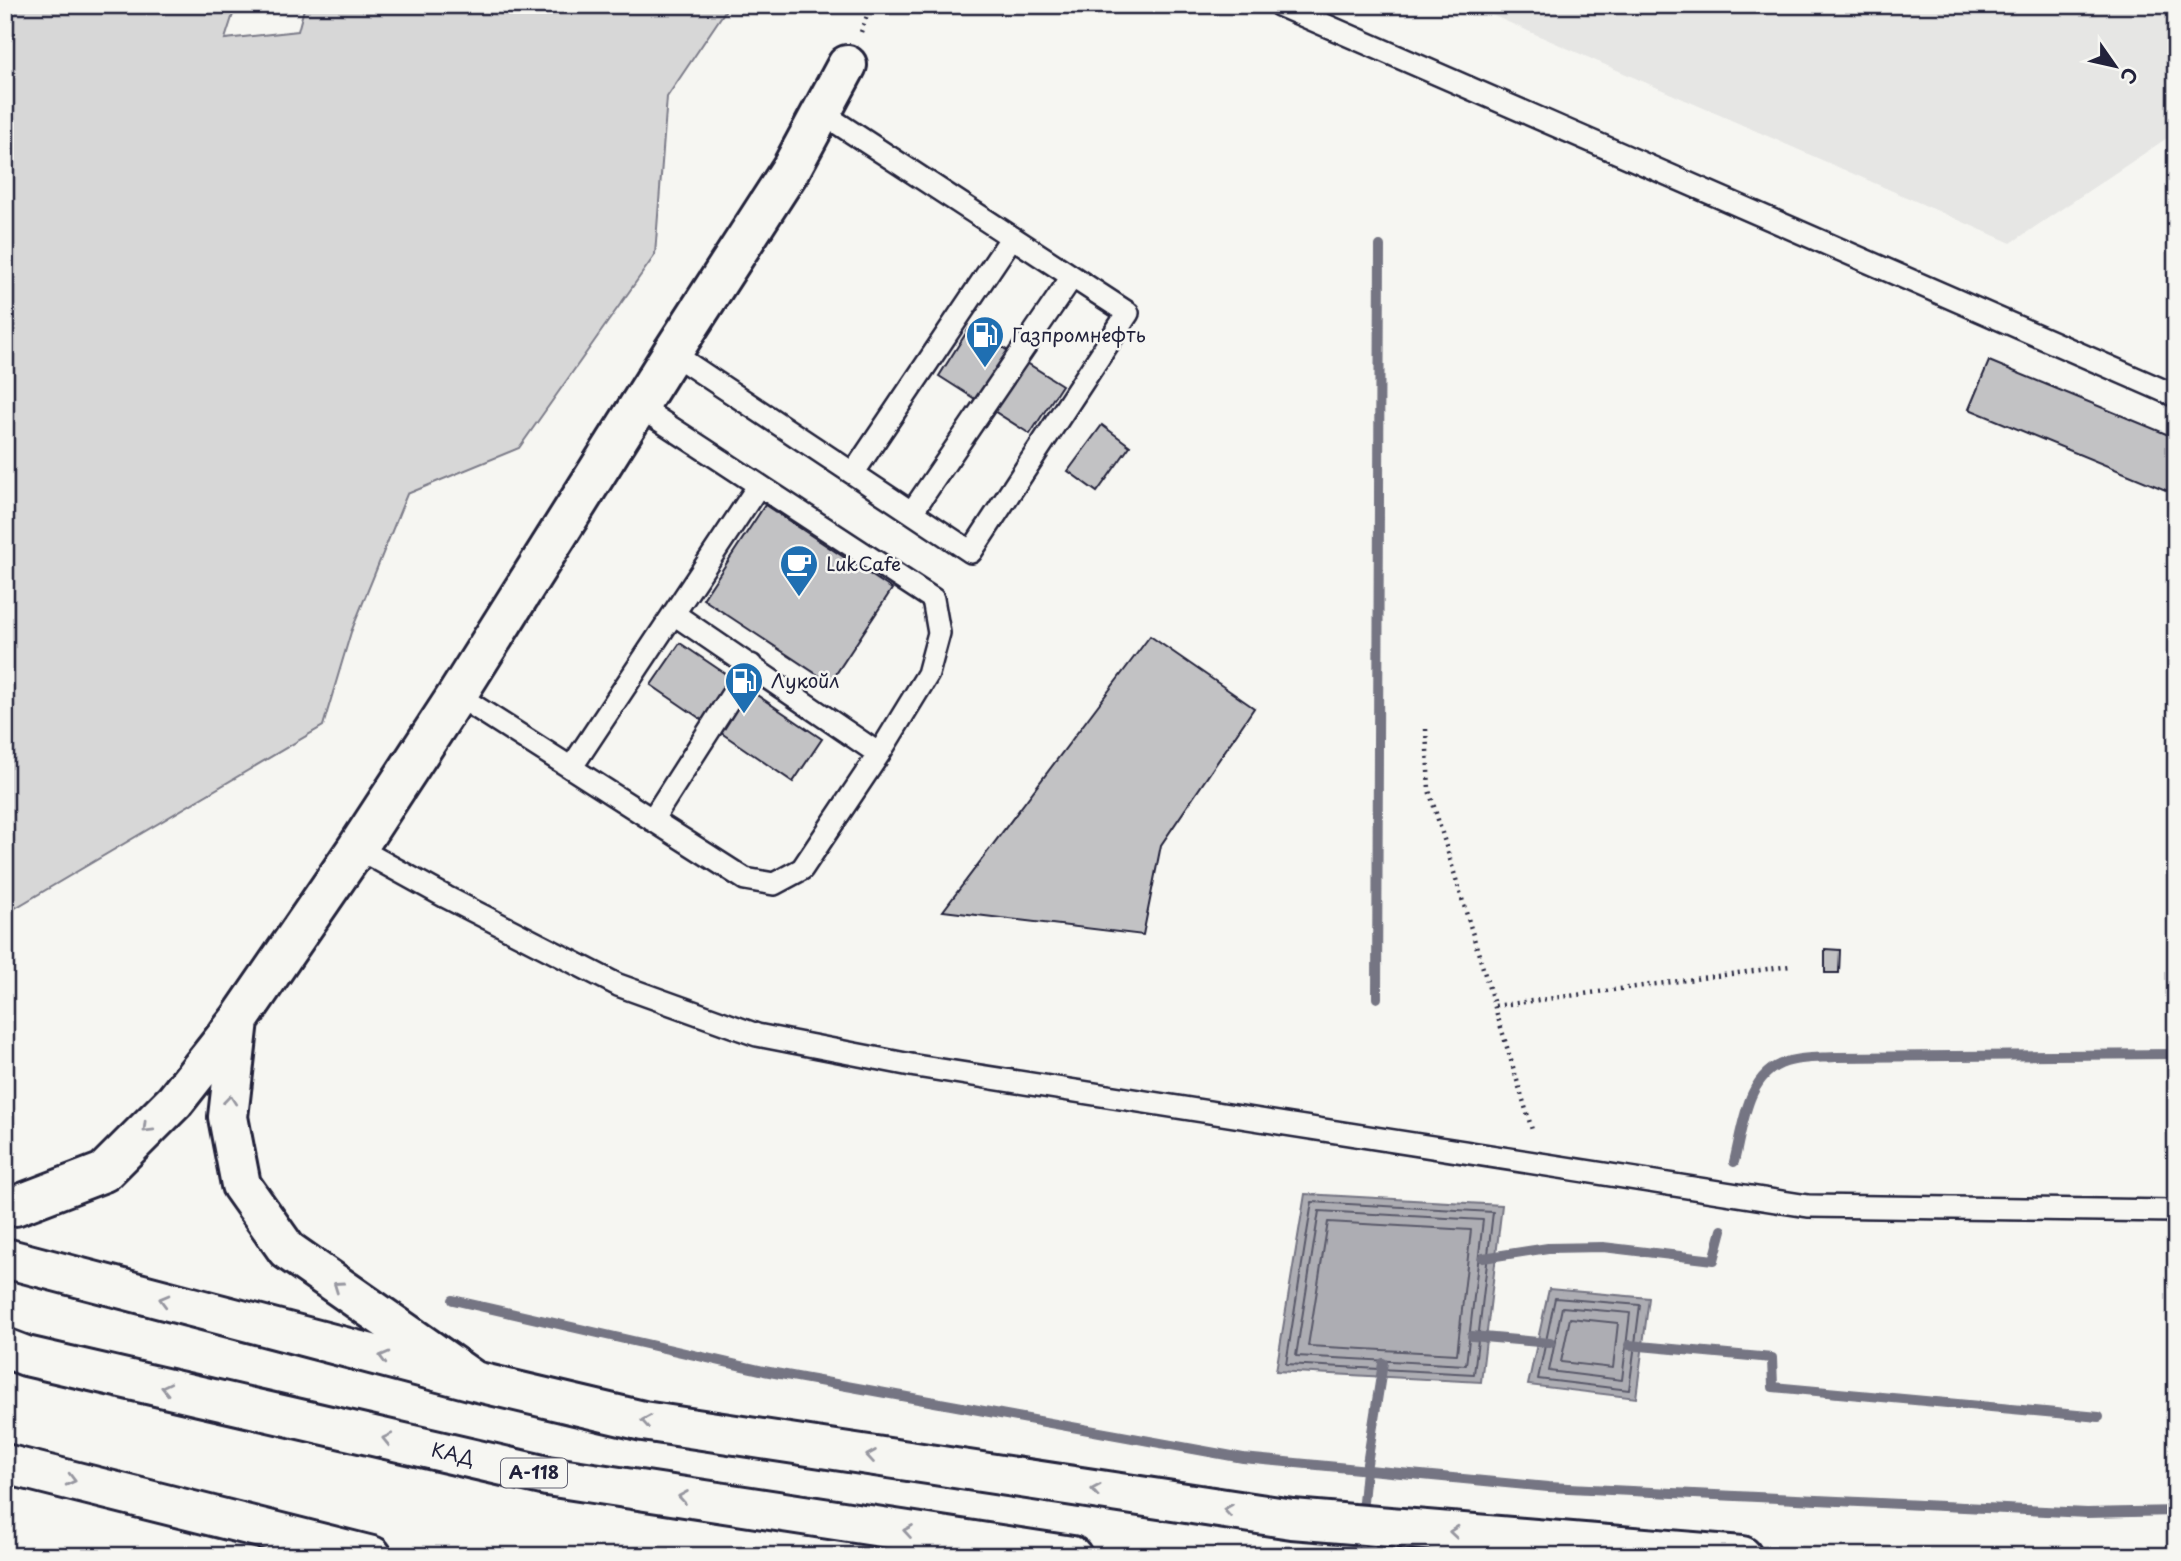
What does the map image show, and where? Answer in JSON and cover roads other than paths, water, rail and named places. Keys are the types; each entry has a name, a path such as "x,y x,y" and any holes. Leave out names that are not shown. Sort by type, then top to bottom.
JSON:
{"main road":[{"path":"5,1206 15,1206 104,1172 174,1101 239,1020 357,848 457,695 671,353 792,167 847,65"},
{"path":"239,1020 228,1117 241,1185 287,1250 474,1381"},
{"path":"5,1258 474,1381 643,1421 1292,1519 1742,1556"},
{"name":"КАД","path":"5,1348 26,1356 547,1476 1072,1556"},
{"path":"5,1464 372,1556"}],"lane":[{"path":"1279,5 2176,396"},
{"path":"671,353 971,552 1128,313 822,113"},
{"path":"854,472 1012,237"},
{"path":"912,512 1072,277"},
{"path":"457,695 745,879 774,884 802,869 879,754 928,674 939,633 933,599 638,406"},
{"path":"571,768 759,485"},
{"path":"674,614 879,754"},
{"path":"652,820 751,665"},
{"path":"357,848 618,985 757,1035 916,1066 1808,1206 2176,1211"}],"water":[{"path":"1305,1194 1502,1205 1481,1382 1276,1371"},
{"path":"1549,1289 1649,1298 1636,1398 1528,1385"}],"waterway":[{"path":"1377,998 1380,246"},
{"path":"1734,1162 1748,1103 1754,1090 1773,1068 1792,1060 1835,1057 2176,1054"},
{"path":"1483,1258 1548,1248 1603,1247 1714,1260 1722,1230"},
{"path":"453,1300 764,1371 1243,1458 1548,1487 2087,1513 2176,1511"},
{"path":"1472,1336 1550,1343"},
{"path":"1629,1345 1772,1358 1773,1387 2099,1417"},
{"path":"1363,1502 1383,1363"}],"place":[{"name":"Газпромнефть","path":"985,369"},
{"name":"LukCafe","path":"799,598"},
{"name":"Лукойл","path":"744,715"}]}
